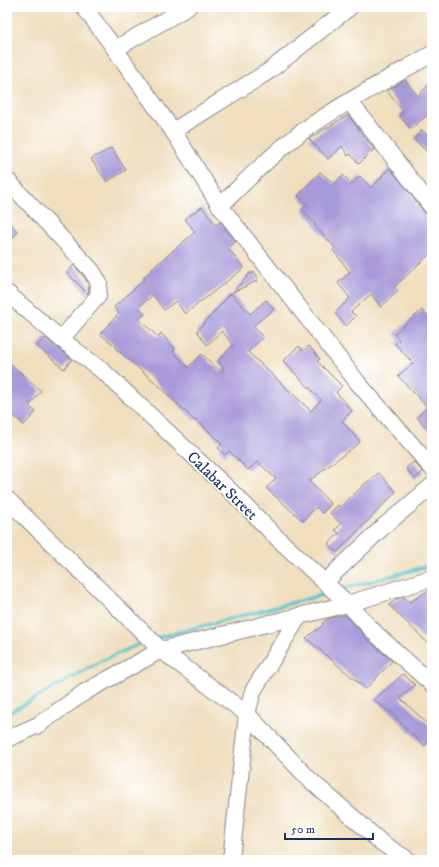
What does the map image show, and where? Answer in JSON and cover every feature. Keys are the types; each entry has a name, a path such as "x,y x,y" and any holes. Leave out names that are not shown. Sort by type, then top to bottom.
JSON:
{"street":[{"path":"115,49 188,7"},
{"path":"173,131 269,71 350,7"},
{"path":"91,10 115,49 173,131 220,206 358,383 432,468"},
{"path":"220,206 258,169 306,129 432,54"},
{"path":"350,102 432,207"},
{"path":"7,180 92,271 99,283 98,296 61,339"},
{"name":"Calabar Street","path":"7,293 61,339 105,373 325,582 376,634 432,684"},
{"path":"325,582 383,527 432,486"},
{"path":"7,499 160,648 247,714 310,780 382,843 408,860"},
{"path":"7,739 38,725 85,692 160,648 299,616 432,578"},
{"path":"231,860 247,714 253,691 299,616"}],"building":[{"path":"405,80 418,96 432,81 432,111 411,129 399,116 403,111 387,91"},
{"path":"348,115 374,149 359,164 350,154 348,156 342,146 328,159 309,139"},
{"path":"422,130 432,140 432,157 414,139"},
{"path":"111,148 126,170 107,182 91,159"},
{"path":"390,168 425,213 428,216 432,216 432,252 394,287 398,291 381,307 371,294 351,312 356,316 346,326 335,313 350,298 338,283 350,272 333,250 335,248 302,209 308,205 298,196 320,172 334,184 343,175 352,184 360,176 371,188"},
{"path":"202,207 216,225 220,222 236,241 228,248 244,268 185,314 176,301 164,310 153,295 139,307 145,314 139,319 158,337 161,333 175,349 173,352 188,367 202,354 221,372 224,369 218,361 233,345 222,331 207,345 197,331 231,293 250,314 266,300 274,309 253,326 263,337 248,352 311,411 321,400 283,361 299,346 303,351 309,346 320,359 317,361 342,386 336,392 352,411 342,421 360,442 309,481 331,504 322,513 316,507 303,521 266,488 276,479 258,462 248,470 229,451 225,455 218,448 222,444 196,419 195,421 156,383 116,349 117,347 100,334 119,313 114,307 144,280 143,279 153,268 195,232 185,219"},
{"path":"7,220 18,232 7,243"},
{"path":"74,265 89,285 88,294 67,273"},
{"path":"250,273 255,273 257,275 257,281 233,292"},
{"path":"422,310 432,321 432,435 417,417 427,407 398,376 413,363 395,344 399,340 394,334"},
{"path":"45,338 72,359 64,369 37,346"},
{"path":"12,365 41,391 29,406 36,412 24,425 7,410 7,372"},
{"path":"414,462 423,472 415,479 406,468"},
{"path":"379,473 396,492 337,552 328,544 339,533 335,530 341,524 330,513 338,505 340,507 362,486"},
{"path":"432,588 432,647 389,605 396,599 404,597 410,602"},
{"path":"345,615 369,641 392,661 366,689 306,638 328,619"},
{"path":"403,674 415,685 400,698 432,728 432,738 424,746 395,717 396,716 374,700"}],"waterway":[{"path":"339,590 432,565"},
{"path":"156,638 330,593"},
{"path":"7,714 101,661 146,641"}]}
